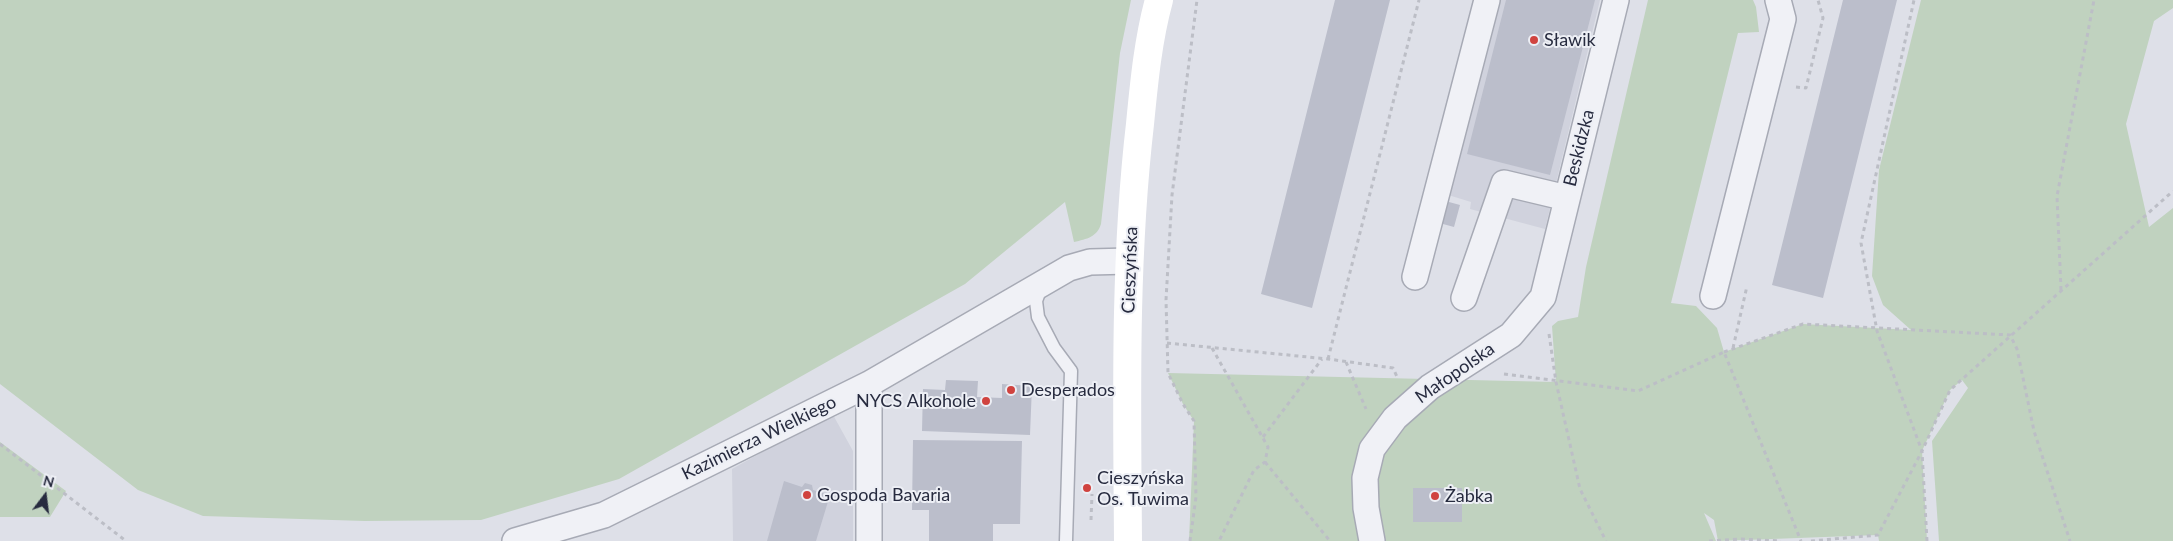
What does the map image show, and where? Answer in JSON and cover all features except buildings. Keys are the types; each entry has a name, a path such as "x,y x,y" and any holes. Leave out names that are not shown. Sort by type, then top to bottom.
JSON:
{"main road":[{"name":"Cieszyńska","path":"1128,541 1129,261 1135,167 1145,80 1159,0"}],"street":[{"path":"1415,277 1487,0"},
{"name":"Beskidzka","path":"1542,297 1616,0"},
{"path":"1713,296 1783,19 1778,0"},
{"path":"1464,298 1504,183 1567,198"},
{"name":"Kazimierza Wielkiego","path":"515,541 604,515 869,384 1069,268 1090,262 1129,261"},
{"name":"Małopolska","path":"1372,541 1366,508 1365,478 1372,449 1394,418 1430,387 1510,335 1542,297"},
{"path":"869,384 869,541"}],"lane":[{"path":"1044,281 1036,301 1038,317 1054,348 1072,372 1066,541"}],"path":[{"path":"1190,541 1196,498 1194,421 1183,404 1168,373 1166,300 1172,195 1197,0"},
{"path":"1328,359 1419,0"},
{"path":"1795,87 1806,88 1818,44 1823,18 1818,0"},
{"path":"1914,0 1860,243 1877,328 1922,451 1927,541"},
{"path":"2061,290 2057,196 2094,0"},
{"path":"1811,541 1878,535 1922,451 1950,390 2173,191"},
{"path":"1542,297 1556,382 1580,489 1606,541"},
{"path":"1460,367 1556,382 1638,390 1724,352 1803,324 2010,335"},
{"path":"2010,335 2018,349 2034,432 2070,541"},
{"path":"1167,343 1328,359 1393,368 1411,404"},
{"path":"1211,348 1268,447 1264,462 1254,470 1219,541"},
{"path":"1724,352 1801,541"},
{"path":"1263,437 1323,359"},
{"path":"1345,362 1380,439"},
{"path":"0,444 126,541"},
{"path":"1264,462 1330,541"},
{"path":"1708,541 1741,539 1781,541"}],"shaded area":[{"path":"1497,0 1600,0 1545,229 1470,209 1471,202 1445,194"},
{"path":"832,413 853,451 853,541 733,541 732,469"}],"green space":[{"path":"0,0 1131,0 1120,53 1101,224 1094,235 1074,242 1065,202 965,284 619,479 481,520 365,521 203,516 138,490 0,384"},
{"path":"1648,0 1753,0 1756,7 1759,32 1738,33 1671,303 1696,306 1717,328 1724,352 1803,324 1911,330 1883,305 1872,276 1879,170 1921,0 2173,0 2173,8 2154,21 2126,124 2149,227 2173,208 2173,541 1939,541 1932,441 1968,388 1962,380 1950,390 1922,451 1927,541 1879,541 1878,535 1718,541 1714,520 1704,513 1716,541 1189,541 1194,421 1183,404 1168,373 1556,382 1552,326 1558,321 1578,317 1586,267"},
{"path":"0,442 66,491 50,517 0,517"}],"place":[{"name":"Sławik","path":"1534,40"},
{"name":"Desperados","path":"1011,390"},
{"name":"NYCS Alkohole","path":"986,401"},
{"name":"Cieszyńska Os. Tuwima","path":"1087,488"},
{"name":"Gospoda Bavaria","path":"807,495"},
{"name":"Żabka","path":"1435,496"}]}
